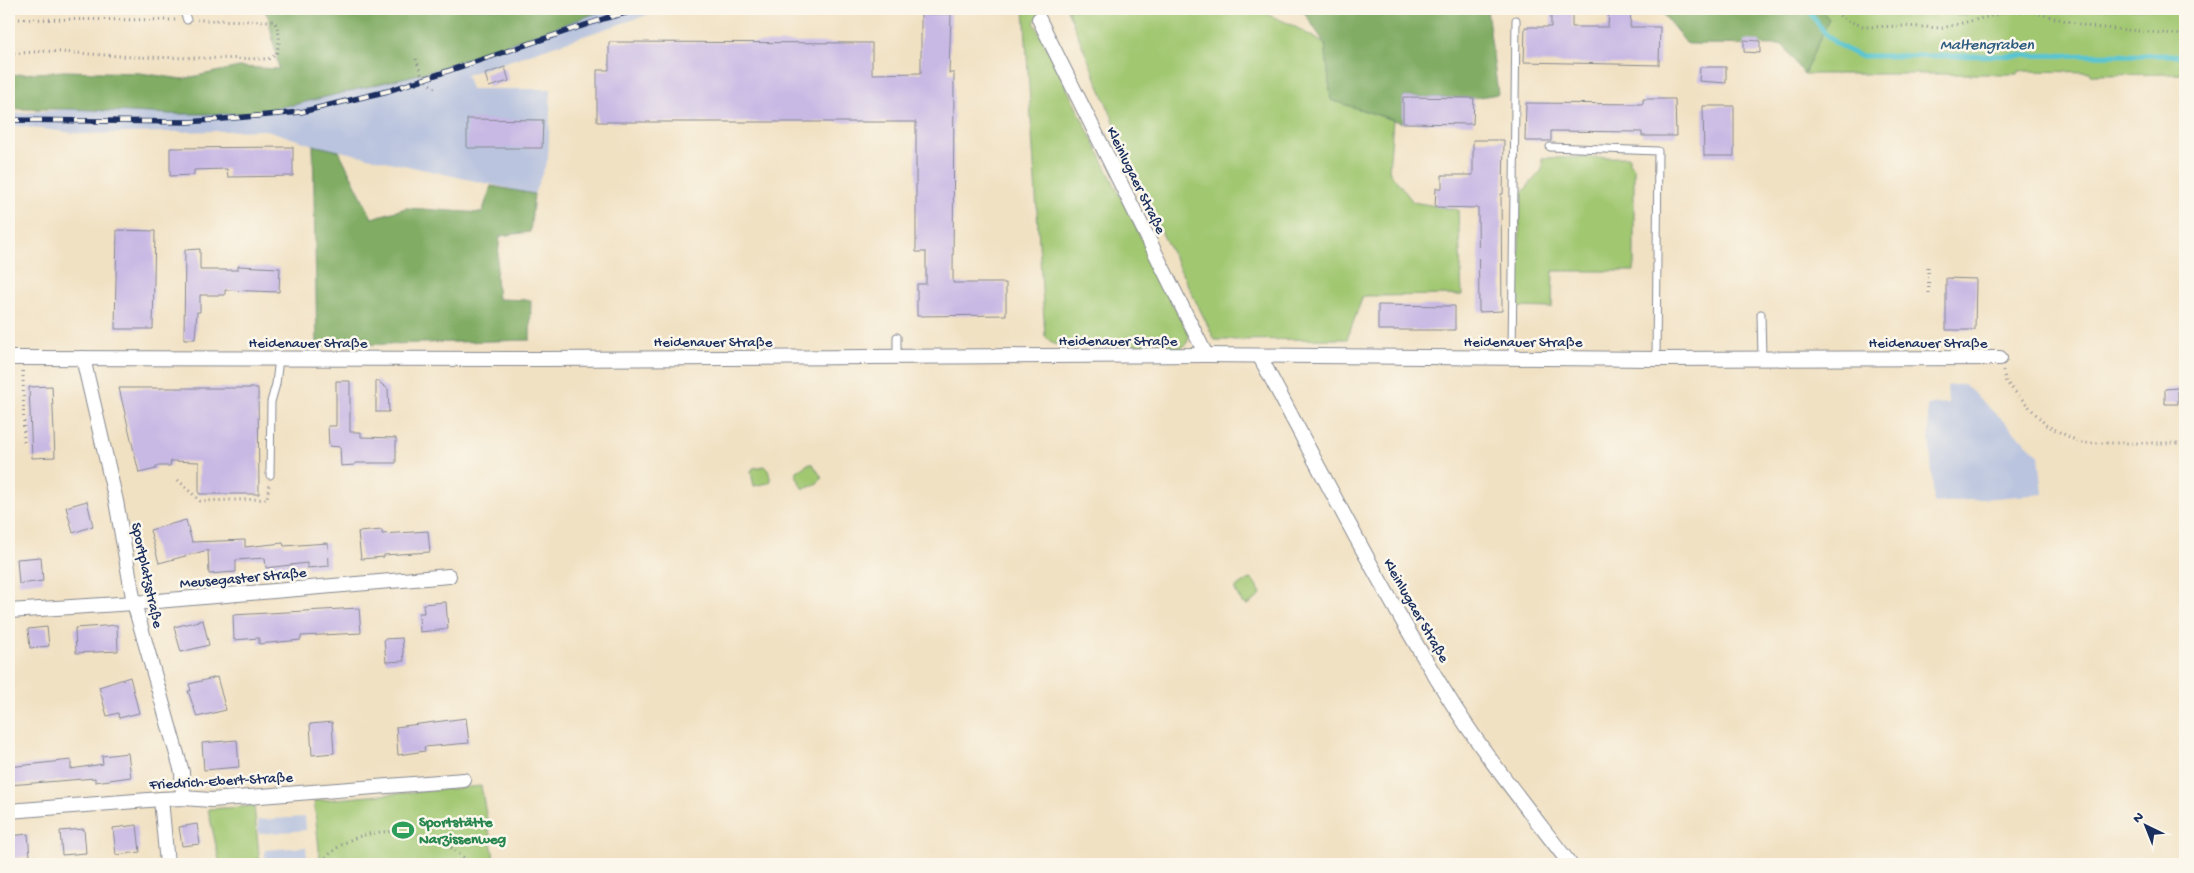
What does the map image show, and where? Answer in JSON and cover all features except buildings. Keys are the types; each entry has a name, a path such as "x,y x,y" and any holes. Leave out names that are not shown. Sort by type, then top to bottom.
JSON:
{"street":[{"name":"Kleinlugaer Straße","path":"1039,19 1206,356"},
{"name":"Heidenauer Straße","path":"9,358 1512,356 1656,359 2000,358"},
{"name":"Kleinlugaer Straße","path":"1260,357 1377,574 1445,693 1516,793 1570,864"},
{"name":"Sportplatzstraße","path":"83,358 116,501 134,603 182,772 184,798"},
{"name":"Meusegaster Straße","path":"9,611 134,603 449,576"},
{"name":"Friedrich-Ebert-Straße","path":"9,811 161,799 211,800 464,780"},
{"path":"161,799 167,864"}],"lane":[{"path":"183,9 187,20"},
{"path":"1512,356 1516,20"},
{"path":"1550,147 1658,151 1656,359"},
{"path":"1761,314 1762,358"},
{"path":"897,357 898,337"},
{"path":"270,475 271,402 276,384 279,358"}],"path":[{"path":"1832,9 1845,20 1866,27 1942,28 2006,12 2031,12 2091,27 2185,35"},
{"path":"9,19 274,21 279,30 280,43 276,55 268,59 134,58 47,51 9,54"},
{"path":"416,59 423,79 436,89"},
{"path":"1928,267 1929,293"},
{"path":"23,358 24,445"},
{"name":"Heidenauer Straße","path":"2000,358 2006,382 2046,425 2081,443 2185,443"},
{"path":"178,480 200,500 267,499 270,475"},
{"path":"318,864 332,851 350,840 371,834 398,832 424,836 449,846 469,864"}],"shaded area":[{"path":"608,9 671,9 650,14 466,75 471,89 551,89 548,159 534,194 313,145 267,130 82,134 9,125 9,114 71,109 170,114 244,114 431,71"},
{"path":"1964,384 2039,455 2043,494 1934,503 1927,405 1948,403 1947,386"},
{"path":"305,817 306,830 259,834 258,820"},
{"path":"306,847 307,858 265,861 265,850"}],"green space":[{"path":"263,9 608,9 431,71 297,104 244,114 170,114 72,109 9,109 9,75 64,71 140,73 182,79 239,67 279,69 268,16"},
{"path":"1024,9 1044,9 1034,22 1189,335 1186,344 1181,348 1053,344 1045,336"},
{"path":"1067,9 1256,9 1292,25 1325,44 1331,100 1393,120 1389,171 1413,202 1458,210 1462,295 1363,296 1347,339 1215,340 1153,215"},
{"path":"1302,9 1487,9 1498,94 1474,98 1403,97 1403,123 1331,100 1325,44"},
{"path":"1659,9 1820,9 1829,19 1804,74 1783,45 1687,44"},
{"path":"1820,9 1953,9 1957,16 1989,9 2185,9 2185,74 2091,75 2091,72 2019,71 2018,74 1804,74 1829,19"},
{"path":"1953,9 1989,9 1957,16"},
{"path":"313,145 339,151 372,218 406,208 482,213 491,186 534,194 530,232 500,236 496,277 498,299 531,300 530,340 317,346"},
{"path":"1629,157 1629,163 1634,168 1634,271 1553,271 1552,308 1518,307 1520,195 1542,170 1542,158"},
{"path":"808,464 813,464 822,478 819,482 808,488 802,488 796,475 797,471"},
{"path":"765,466 768,469 771,481 754,486 751,472 753,468"},
{"path":"1250,579 1253,580 1261,593 1259,597 1247,605 1242,603 1235,590"},
{"name":"Sportstätte Narzissenweg","path":"481,786 495,864 276,864 320,859 314,801"},
{"path":"254,806 260,864 220,864 208,809"}],"waterway":[{"name":"Maltengraben","path":"1808,9 1819,26 1835,43 1860,56 2185,55"}],"railway":[{"path":"9,120 189,122 301,112 388,91 606,18 641,9"}],"place":[{"name":"Sportstätte Narzissenweg","path":"403,830"}]}
